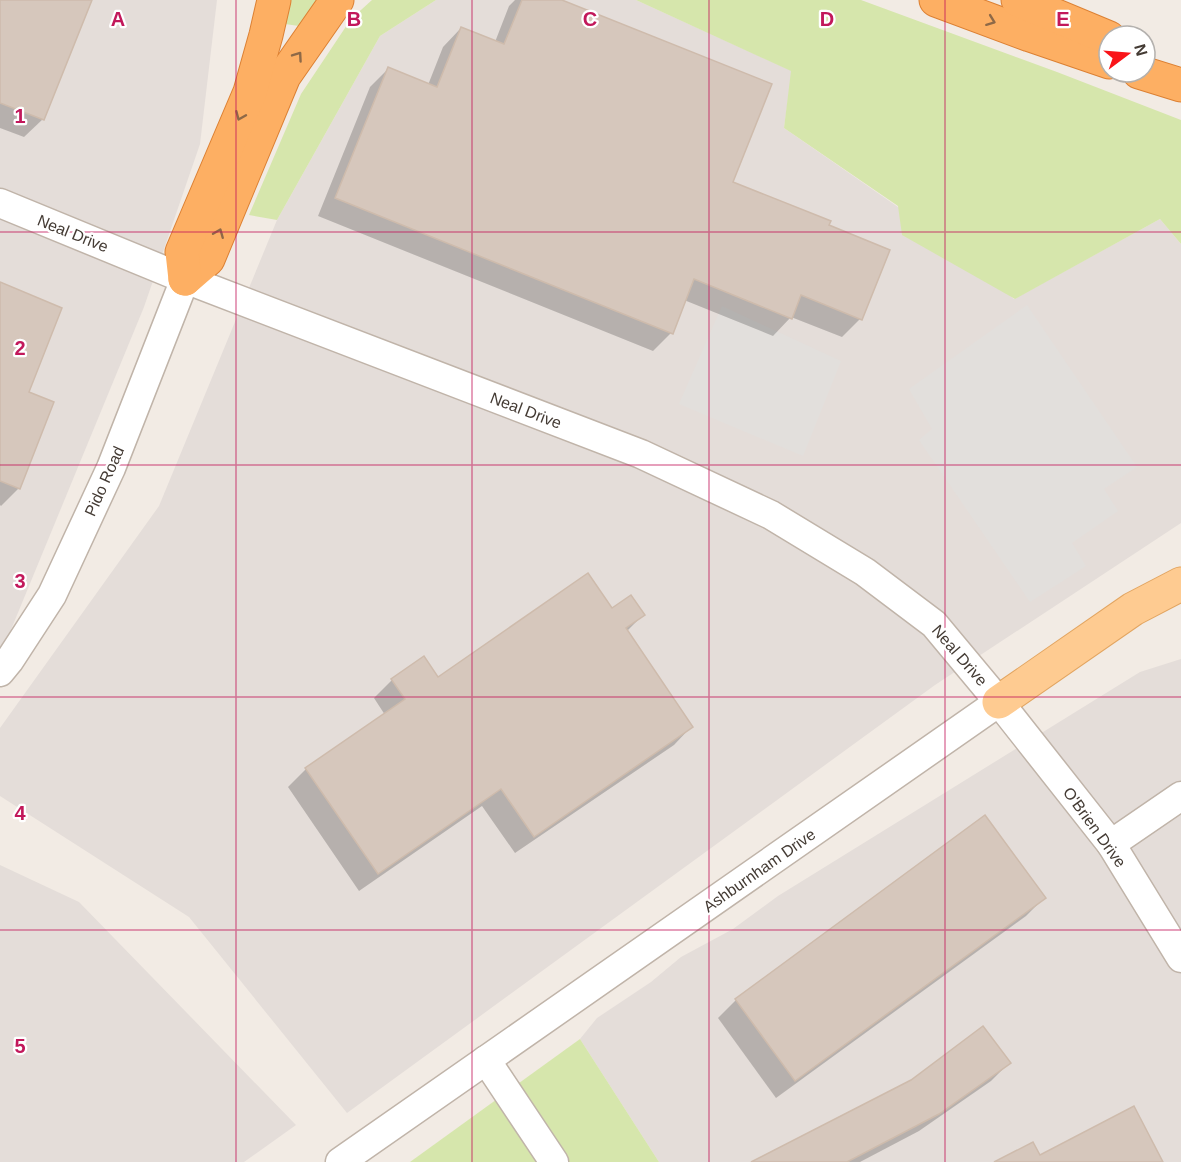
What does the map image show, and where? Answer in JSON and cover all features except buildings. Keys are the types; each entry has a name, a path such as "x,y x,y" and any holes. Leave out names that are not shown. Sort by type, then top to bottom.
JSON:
{"highway":[{"path":"185,279 182,252 250,92 274,0"},
{"path":"185,279 208,259 284,76 337,0"},
{"path":"936,0 1097,58"},
{"path":"1018,0 1097,33"},
{"path":"1157,58 1181,68"},
{"path":"1157,78 1181,85"}],"main road":[{"name":"Ashburnham Drive","path":"999,702 1133,609 1181,584"}],"street":[{"name":"Neal Drive","path":"0,203 185,279 641,454 771,515 866,572 934,624 999,702"},
{"name":"Pido Road","path":"0,672 46,604 62,574 111,468 185,279"},
{"name":"O'Brien Drive","path":"999,702 1111,844 1181,958"},
{"name":"Ashburnham Drive","path":"340,1162 999,702"},
{"path":"1111,844 1181,796"},
{"path":"486,1060 554,1162"}],"shaded area":[{"path":"0,0 217,0 200,144 144,307 3,649 0,651"},
{"path":"436,0 636,0 792,71 784,128 898,207 1014,299 1160,219 1181,244 1181,523 935,685 347,1113 189,917 0,796 0,728 159,506 277,220 380,36"},
{"path":"1027,305 1137,467 1104,489 1118,511 1072,543 1086,566 1030,602 919,440 932,429 909,389"},
{"path":"722,306 841,361 803,456 679,404"},
{"path":"1181,659 1181,1162 659,1162 580,1039 597,1018 651,982 681,957 733,929 778,896 1140,672"},
{"path":"0,865 79,902 296,1125 244,1162 0,1162"}],"green space":[{"path":"287,0 321,0 306,27 285,24"},
{"path":"372,0 436,0 380,36 277,220 249,215 301,94 351,19"},
{"path":"636,0 861,0 1181,120 1181,244 1160,219 1015,299 902,235 898,206 784,128 791,71"},
{"path":"580,1039 659,1162 410,1162"}]}
